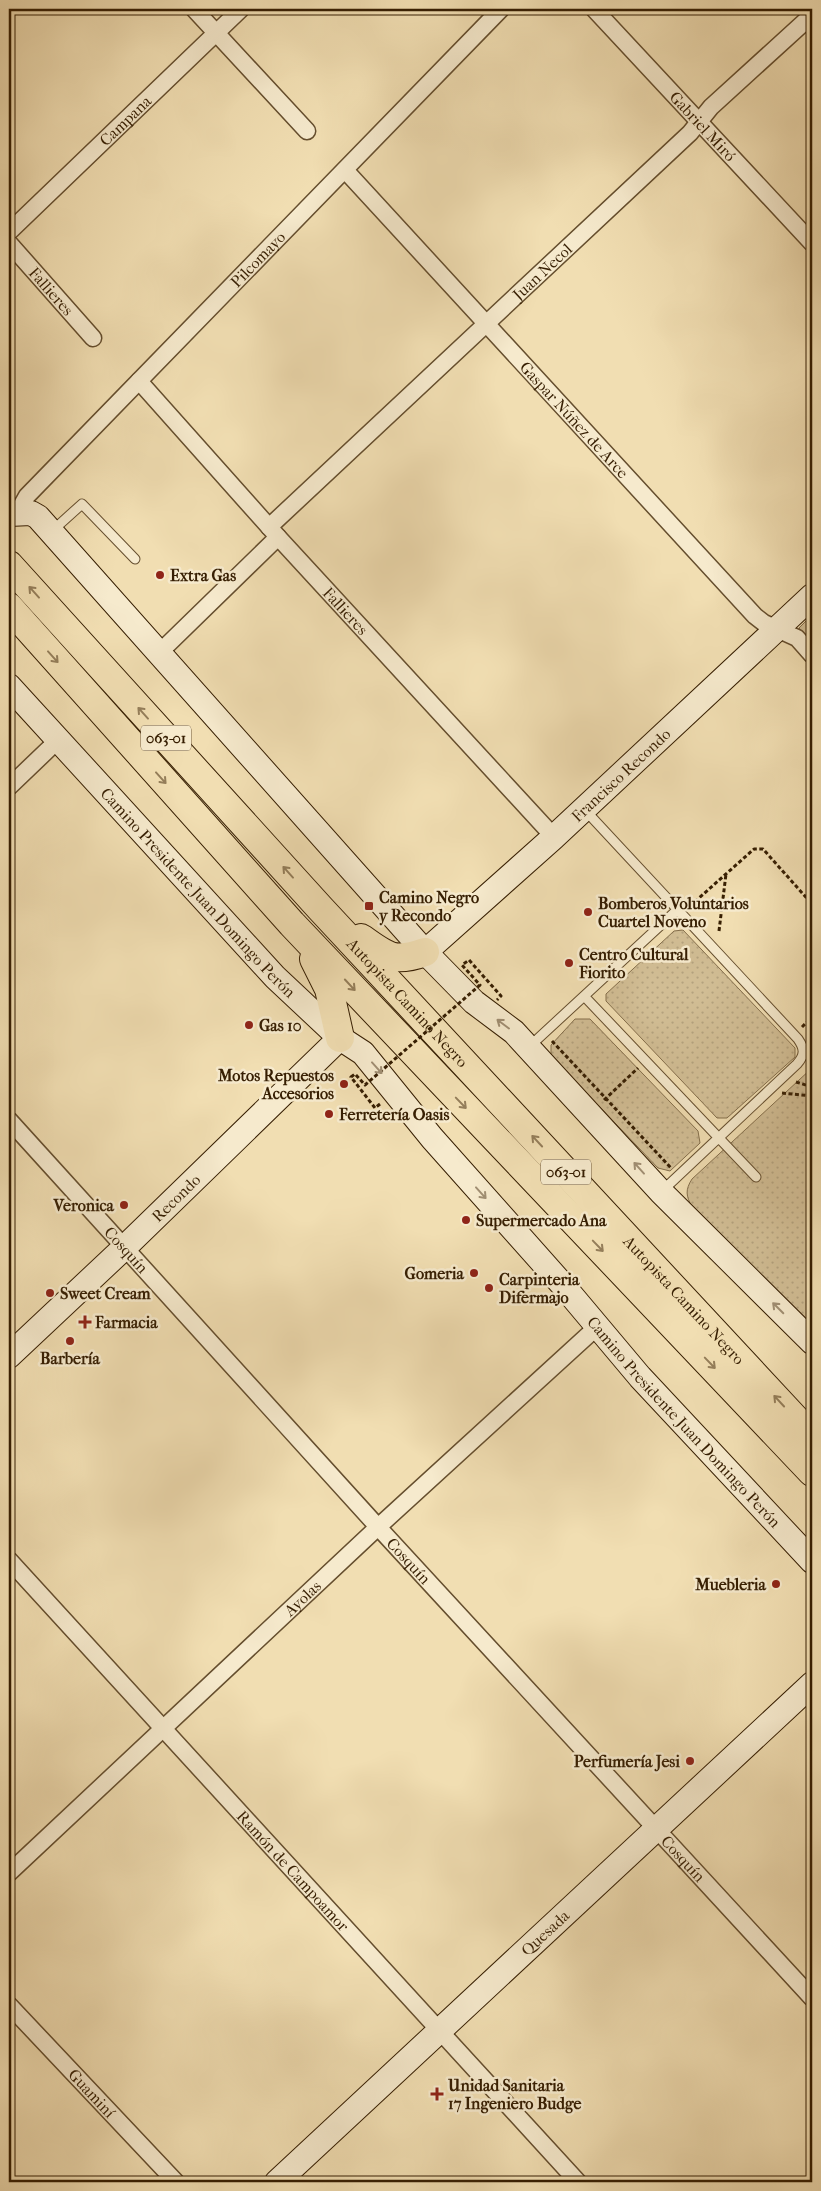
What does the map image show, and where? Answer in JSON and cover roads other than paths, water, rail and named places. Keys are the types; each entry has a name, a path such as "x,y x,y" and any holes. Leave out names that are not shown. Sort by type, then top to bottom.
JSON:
{"highway":[{"name":"Autopista Camino Negro","path":"10,566 320,908 812,1437"},
{"name":"Autopista Camino Negro","path":"9,607 292,924 812,1472"},
{"path":"320,908 382,954 406,958 426,952"},
{"path":"292,924 320,969 329,989 340,1038"}],"street":[{"path":"194,9 307,131"},
{"name":"Campana","path":"9,232 241,9"},
{"name":"Pilcomayo","path":"13,513 27,496 501,9"},
{"name":"Gabriel Miró","path":"594,9 812,243"},
{"name":"Juan Necol","path":"160,652 274,532 487,323 690,133 710,107 812,15"},
{"name":"Gaspar Núñez de Arce","path":"345,170 756,616 764,623 797,638 812,655"},
{"name":"Fallieres","path":"9,243 93,338"},
{"name":"Fallieres","path":"139,381 274,532 554,837"},
{"path":"13,513 31,513 51,532 426,952 474,1002 514,1032 537,1040 598,1107 661,1192 812,1342"},
{"name":"Francisco Recondo","path":"426,952 554,837 812,596"},
{"name":"Camino Presidente Juan Domingo Perón","path":"9,686 275,977 340,1038 363,1053 432,1138 598,1326 640,1378 812,1561"},
{"path":"9,787 58,740"},
{"name":"Recondo","path":"9,1356 125,1247 340,1038"},
{"name":"Cosquín","path":"9,1120 378,1527 812,1998"},
{"name":"Ayolas","path":"9,1873 378,1527 598,1326"},
{"name":"Ramón de Campoamor","path":"9,1560 440,2034 578,2182"},
{"name":"Quesada","path":"277,2182 440,2034 812,1684"},
{"name":"Guaminí","path":"9,2005 176,2182"}],"lane":[{"path":"51,532 82,504 134,560"},
{"path":"584,809 678,913 802,1045 802,1058 661,1192"},
{"path":"537,1040 678,913"},
{"path":"584,996 756,1177"}],"place":[{"name":"Extra Gas","path":"160,575"},
{"name":"Camino Negro y Recondo","path":"369,906"},
{"name":"Bomberos Voluntarios Cuartel Noveno","path":"588,912"},
{"name":"Centro Cultural Fiorito","path":"569,963"},
{"name":"Gas 10","path":"249,1025"},
{"name":"Motos Repuestos Accesorios","path":"344,1084"},
{"name":"Ferretería Oasis","path":"329,1114"},
{"name":"Veronica","path":"124,1205"},
{"name":"Supermercado Ana","path":"466,1220"},
{"name":"Gomeria","path":"474,1273"},
{"name":"Carpinteria Difermajo","path":"489,1288"},
{"name":"Sweet Cream","path":"50,1293"},
{"name":"Farmacia","path":"85,1322"},
{"name":"Barbería","path":"70,1341"},
{"name":"Muebleria","path":"776,1584"},
{"name":"Perfumería Jesi","path":"690,1761"},
{"name":"Unidad Sanitaria 17 Ingeniero Budge","path":"437,2094"}]}
